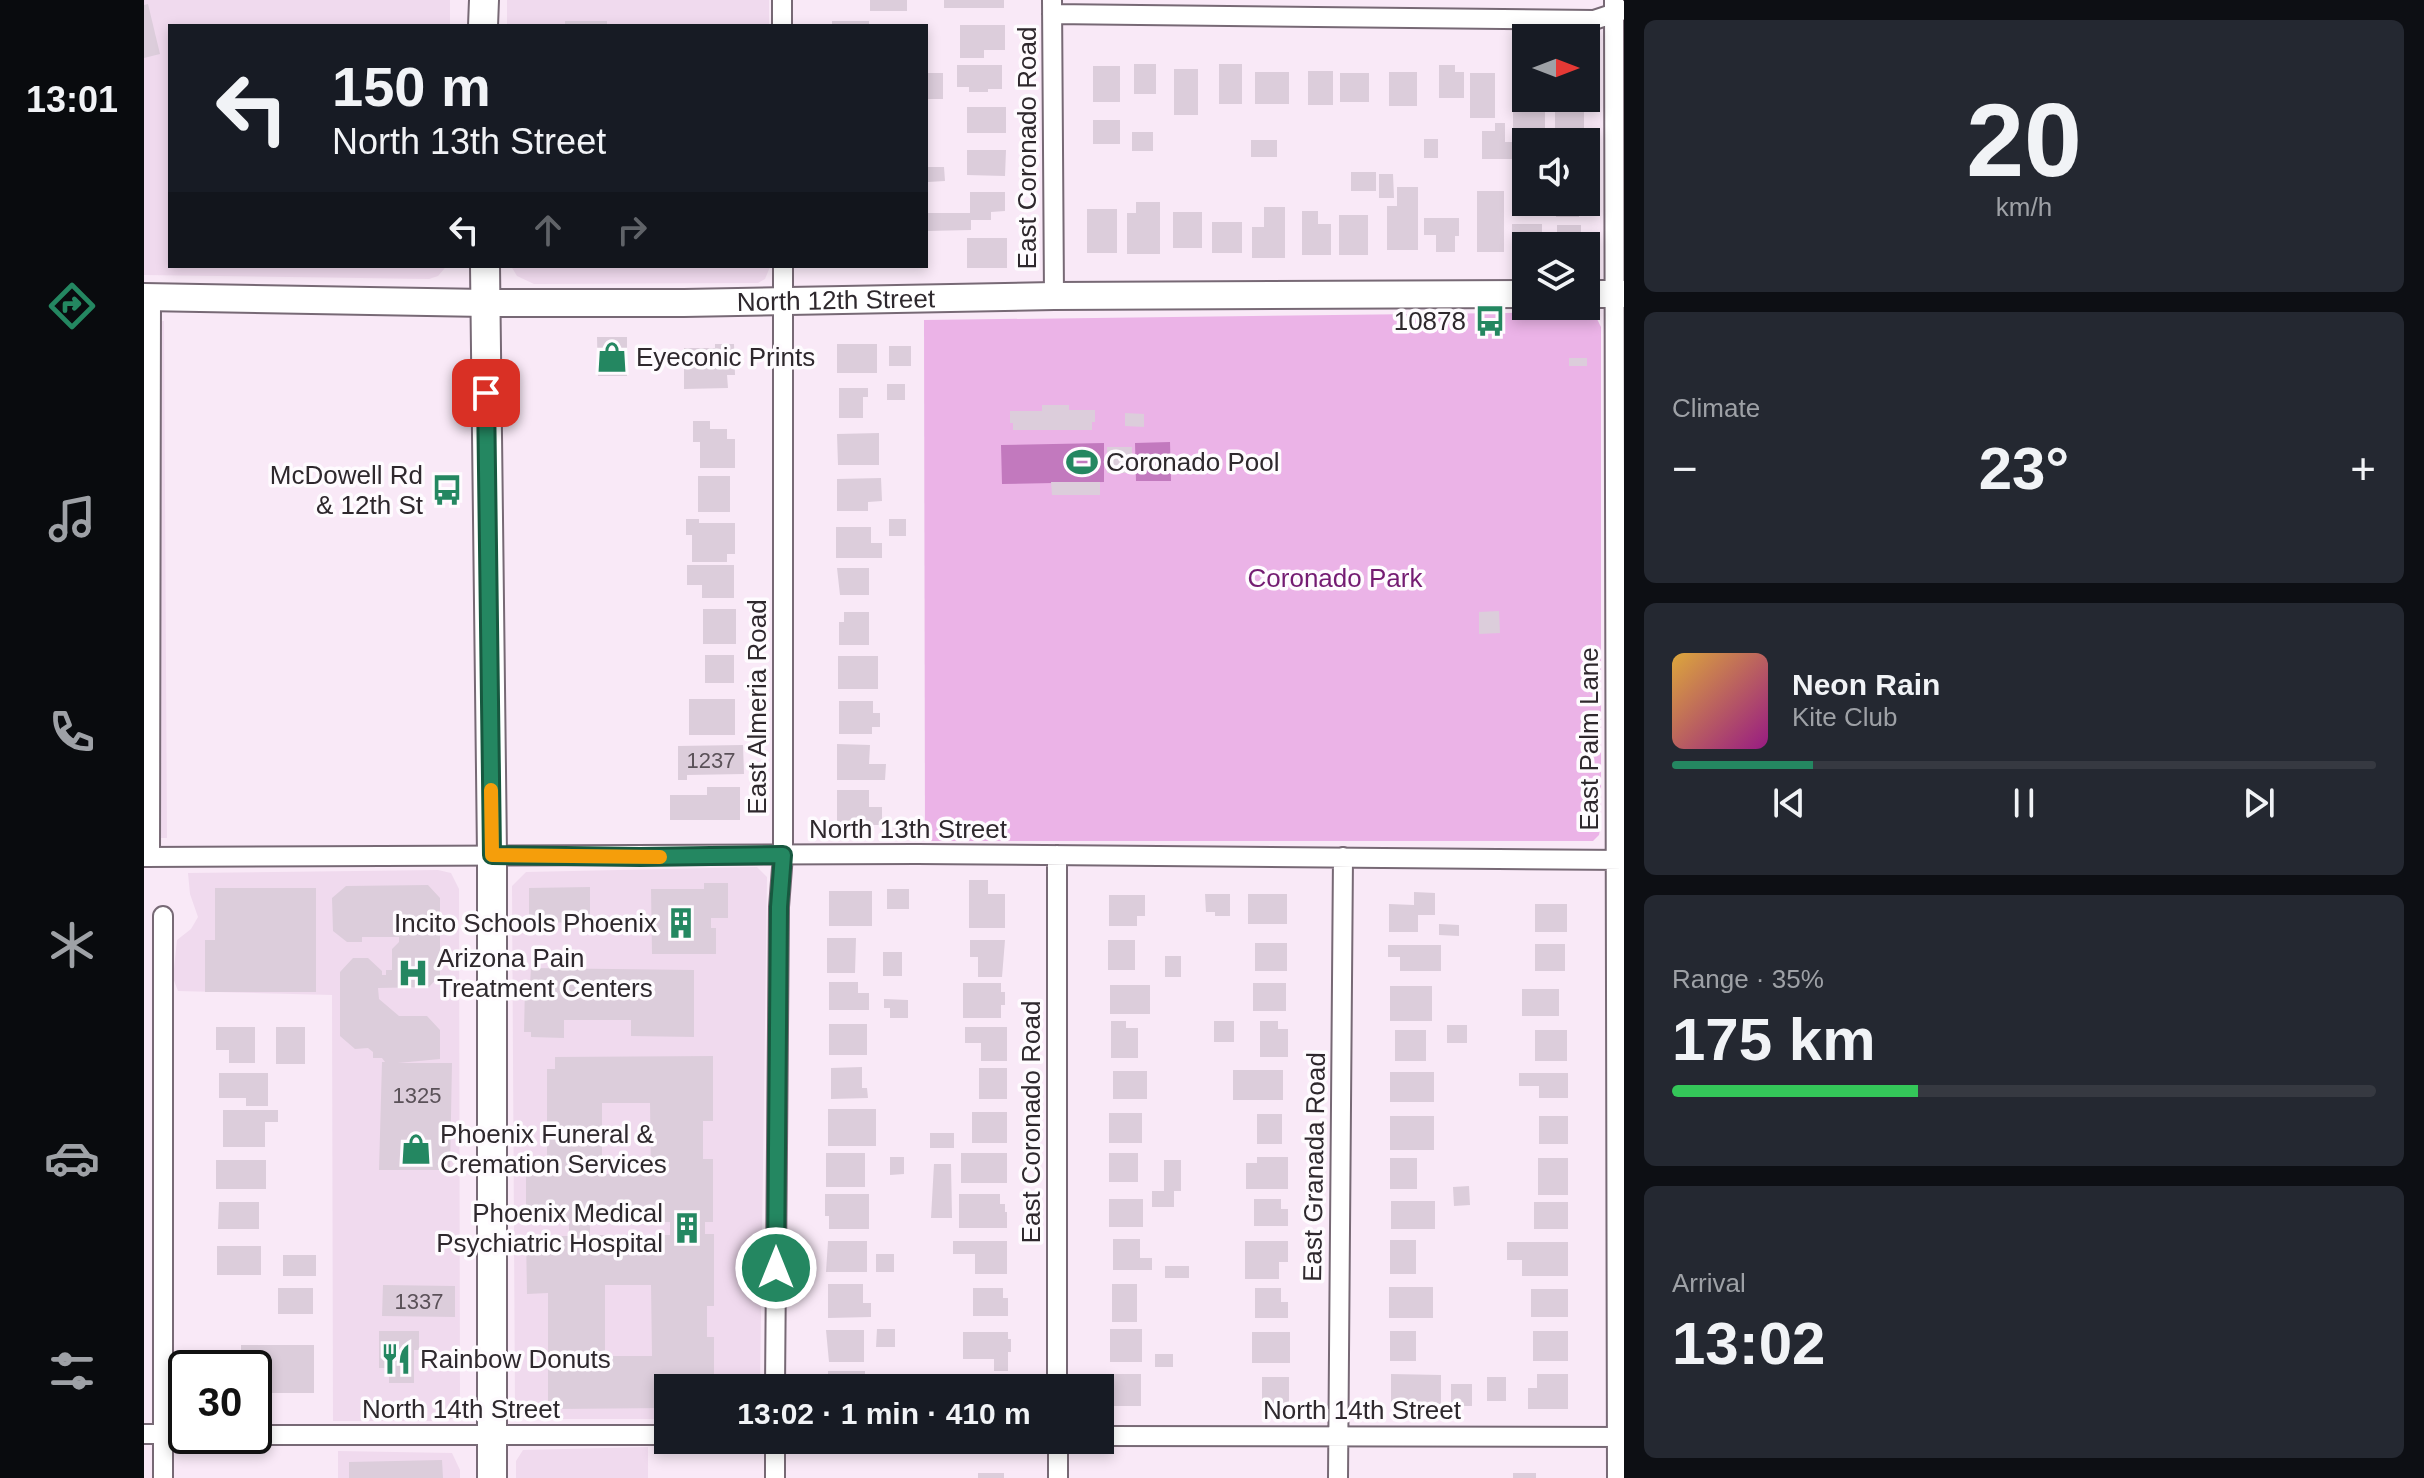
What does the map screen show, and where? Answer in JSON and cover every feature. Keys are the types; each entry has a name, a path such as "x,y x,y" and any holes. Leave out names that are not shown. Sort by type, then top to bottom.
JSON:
{"main road":[{"path":"483,24 484,0"},
{"path":"485,268 492,855 492,1478"}],"street":[{"path":"782,0 782,24"},
{"path":"1052,7 1594,20 1617,8"},
{"name":"East Coronado Road","path":"1052,7 1054,296"},
{"name":"East Palm Lane","path":"1617,8 1620,860 1620,1437 1617,1478"},
{"name":"East Almeria Road","path":"775,1374 779,907 783,855 783,268"},
{"name":"North 12th Street","path":"148,297 485,303 1512,294"},
{"path":"147,857 148,297"},
{"name":"East Coronado Road","path":"1057,855 1057,1374"},
{"name":"North 13th Street","path":"147,857 1057,855 1620,860"},
{"name":"East Granada Road","path":"1338,1478 1343,857"},
{"path":"163,916 153,1434 163,1478"},
{"name":"North 14th Street","path":"272,1435 654,1435"},
{"name":"North 14th Street","path":"1114,1436 1620,1437"},
{"path":"775,1454 775,1478"},
{"path":"1058,1454 1058,1478"}],"shaded area":[{"path":"144,0 450,0 450,24 168,24 168,268 444,268 438,276 429,279 144,275"},
{"path":"507,0 769,0 769,24 507,24"},
{"path":"512,268 770,268 765,279 758,283 534,284 517,276"},
{"path":"144,321 164,321 167,838 144,838"},
{"path":"1170,442 1171,481 1136,481 1135,443"},
{"path":"1104,443 1104,482 1002,484 1001,445"},
{"path":"757,867 767,877 760,1374 654,1374 654,1419 527,1419 515,1406 512,886 526,872"},
{"path":"438,870 451,873 459,889 460,1409 454,1418 445,1421 333,1421 332,995 178,991 173,978 177,940 191,929 198,917 190,894 188,873"},
{"path":"648,1447 648,1478 516,1478 516,1461 523,1450"},
{"path":"338,1451 452,1453 460,1470 460,1478 338,1478"}],"green space":[{"name":"Coronado Park","path":"1512,313 1512,320 1598,320 1601,327 1599,835 1593,841 925,841 924,320"}],"building":[{"path":"870,0 907,0 907,11 870,11"},
{"path":"944,0 1004,0 1004,8 944,8"},
{"path":"148,4 160,54 144,58 144,5"},
{"path":"565,21 607,21 607,24 565,24"},
{"path":"832,21 869,21 869,24 832,24"},
{"path":"960,25 1005,25 1005,50 984,50 984,58 960,58"},
{"path":"1134,64 1156,64 1156,94 1134,94"},
{"path":"1219,64 1242,64 1242,104 1219,104"},
{"path":"957,65 1002,65 1002,89 969,92 969,87 957,87"},
{"path":"1439,65 1455,65 1455,72 1464,72 1464,98 1439,98"},
{"path":"1093,66 1120,66 1120,102 1093,102"},
{"path":"1174,69 1198,69 1198,115 1174,115"},
{"path":"1308,71 1333,71 1333,105 1308,105"},
{"path":"1255,72 1289,72 1289,104 1255,104"},
{"path":"1389,72 1417,72 1417,106 1389,106"},
{"path":"928,73 943,73 943,99 928,99"},
{"path":"1340,73 1369,73 1369,102 1340,102"},
{"path":"1470,73 1495,73 1495,118 1470,118"},
{"path":"967,107 1006,107 1006,133 967,133"},
{"path":"1513,112 1545,112 1545,128 1513,128"},
{"path":"1555,112 1584,112 1584,128 1555,128"},
{"path":"1093,120 1120,120 1120,144 1093,144"},
{"path":"1495,123 1505,123 1505,142 1512,142 1512,159 1482,159 1482,131 1495,131"},
{"path":"1132,132 1153,132 1153,151 1132,151"},
{"path":"1424,139 1438,139 1438,158 1424,158"},
{"path":"1251,140 1277,140 1277,157 1251,157"},
{"path":"967,150 1006,150 1005,176 967,175"},
{"path":"928,167 944,167 945,181 928,182"},
{"path":"1351,172 1376,172 1376,191 1351,191"},
{"path":"1379,174 1393,174 1394,198 1379,198"},
{"path":"1397,187 1418,187 1418,250 1387,250 1387,206 1397,206"},
{"path":"1477,191 1504,191 1504,252 1477,252"},
{"path":"970,192 1005,192 1005,211 991,212 991,220 971,220 971,230 928,231 928,213 970,213"},
{"path":"1136,202 1160,202 1160,254 1127,254 1127,213 1136,213"},
{"path":"1264,207 1285,207 1285,258 1252,258 1252,227 1264,227"},
{"path":"1087,209 1117,209 1117,253 1087,253"},
{"path":"1302,211 1318,211 1318,224 1331,224 1331,255 1302,255"},
{"path":"1173,212 1202,212 1202,248 1173,248"},
{"path":"1339,215 1368,215 1368,255 1339,255"},
{"path":"1424,218 1459,218 1455,252 1436,252 1436,235 1424,235"},
{"path":"1212,222 1242,222 1242,253 1212,253"},
{"path":"1512,224 1542,224 1542,232 1512,232"},
{"path":"1557,225 1581,225 1581,232 1557,232"},
{"path":"967,238 1007,238 1007,268 967,268"},
{"name":"Eyeconic Prints","path":"597,337 627,337 627,376 598,376"},
{"path":"715,344 734,344 735,375 727,375 728,388 684,389 684,348 715,348"},
{"path":"837,344 877,344 877,373 837,373"},
{"path":"889,346 911,346 911,366 889,366"},
{"path":"1569,358 1587,358 1587,366 1569,366"},
{"path":"887,384 905,384 905,400 887,400"},
{"path":"839,388 868,388 868,397 863,397 863,418 839,418"},
{"path":"1042,405 1069,405 1069,410 1095,410 1092,430 1013,430 1010,411 1042,411"},
{"path":"1125,413 1144,414 1144,427 1125,426"},
{"path":"693,421 710,421 710,429 727,429 727,439 735,439 735,468 700,468 700,442 693,442"},
{"path":"879,433 879,465 838,465 837,434"},
{"path":"1107,447 1132,447 1132,473 1107,473"},
{"path":"698,476 730,476 730,512 698,512"},
{"path":"881,478 882,501 868,502 868,511 837,511 837,479"},
{"path":"1051,482 1100,482 1100,495 1052,495"},
{"path":"686,519 699,519 699,523 735,523 735,554 727,554 727,562 692,562 692,535 686,535"},
{"path":"889,519 906,519 906,536 889,536"},
{"path":"836,527 871,527 871,543 882,543 882,558 836,558"},
{"path":"687,565 734,565 734,598 702,598 702,585 687,585"},
{"path":"837,568 869,568 869,595 840,595"},
{"path":"703,609 736,609 736,644 703,644"},
{"path":"1499,611 1500,633 1479,634 1479,612"},
{"path":"844,612 869,612 869,645 839,645 839,622 844,622"},
{"path":"705,655 734,655 734,683 705,683"},
{"path":"838,656 878,656 878,689 838,689"},
{"path":"689,699 735,699 735,735 689,735"},
{"path":"839,701 873,701 873,713 880,713 880,727 872,727 872,734 839,734"},
{"path":"837,744 870,745 869,764 886,764 885,780 837,780"},
{"path":"743,745 744,774 687,775 687,780 678,780 678,746"},
{"path":"707,787 740,787 740,820 670,820 670,795 707,795"},
{"path":"837,790 869,790 869,807 882,807 882,825 837,825"},
{"path":"969,880 988,880 988,894 1005,894 1005,928 969,928"},
{"name":"Incito Schools Phoenix","path":"704,883 728,883 728,918 711,918 711,928 716,928 716,954 652,954 651,889 704,889"},
{"name":"Arizona Pain Treatment Centers","path":"428,885 440,898 440,975 429,987 378,988 379,999 399,1016 427,1016 440,1030 440,1059 398,1063 452,1063 450,1170 379,1170 382,1062 385,1062 382,1058 373,1058 373,1052 368,1048 355,1049 340,1036 340,972 353,958 368,958 382,971 382,975 386,975 386,970 392,970 392,949 399,942 399,937 362,937 362,942 347,942 333,931 332,898 346,886"},
{"path":"590,887 590,922 529,923 529,888"},
{"path":"215,888 316,888 316,992 205,992 205,940 215,940"},
{"path":"887,889 909,889 909,909 887,909"},
{"path":"829,891 872,891 872,926 829,926"},
{"path":"1414,892 1435,893 1435,915 1418,915 1418,932 1389,932 1389,904 1414,905"},
{"path":"1205,894 1230,894 1230,916 1215,916 1215,912 1206,912"},
{"path":"1248,894 1287,894 1287,924 1248,924"},
{"path":"1109,895 1145,895 1145,916 1137,916 1137,926 1109,926"},
{"path":"1535,904 1567,904 1567,932 1535,932"},
{"path":"1439,924 1459,925 1459,936 1439,935"},
{"path":"827,938 856,938 855,973 827,973"},
{"path":"970,940 1005,940 1002,977 978,977 978,957 970,957"},
{"path":"1108,940 1135,940 1135,970 1108,970"},
{"path":"1255,943 1287,943 1287,971 1255,971"},
{"path":"1535,944 1565,944 1565,971 1535,971"},
{"path":"1388,945 1441,945 1441,971 1400,971 1400,957 1388,957"},
{"path":"883,952 902,952 902,976 883,976"},
{"path":"1165,956 1181,956 1181,977 1165,977"},
{"path":"531,968 694,970 694,1037 631,1036 631,1020 564,1020 564,1038 531,1037 531,1032 524,1032 525,985 530,985"},
{"path":"829,982 858,982 858,993 869,993 869,1010 829,1010"},
{"path":"963,983 1001,983 1005,1005 1001,1005 1001,1018 963,1018"},
{"path":"1253,983 1286,983 1286,1011 1253,1011"},
{"path":"1110,985 1150,985 1150,1014 1110,1014"},
{"path":"1390,986 1432,986 1432,1021 1390,1021"},
{"path":"1522,989 1559,989 1559,1016 1522,1016"},
{"path":"884,999 908,1000 908,1018 890,1018 890,1008 884,1008"},
{"path":"1111,1021 1126,1021 1126,1028 1138,1028 1138,1058 1111,1058"},
{"path":"1214,1021 1234,1021 1234,1042 1214,1042"},
{"path":"1260,1021 1278,1021 1278,1029 1288,1029 1288,1057 1260,1057"},
{"path":"829,1024 867,1024 867,1055 829,1055"},
{"path":"1447,1025 1467,1025 1467,1043 1447,1043"},
{"path":"216,1027 255,1027 255,1063 229,1063 229,1050 216,1050"},
{"path":"276,1027 305,1027 305,1064 276,1064"},
{"path":"965,1027 1007,1027 1007,1061 981,1061 981,1043 965,1043"},
{"path":"1395,1030 1426,1030 1426,1061 1395,1061"},
{"path":"1535,1030 1567,1030 1567,1061 1535,1061"},
{"name":"Phoenix Medical Psychiatric Hospital","path":"713,1056 713,1121 703,1121 703,1159 713,1159 713,1222 705,1222 705,1234 714,1234 714,1306 707,1306 707,1337 714,1337 714,1374 654,1374 654,1408 557,1409 557,1401 548,1401 548,1293 527,1294 526,1236 569,1236 569,1221 526,1222 526,1167 547,1167 547,1069 555,1069 555,1057","holes":["602,1103 650,1103 651,1174 602,1174","590,1222 670,1222 670,1235 590,1235","605,1285 651,1285 652,1356 605,1356"]},
{"path":"862,1067 862,1088 867,1088 868,1098 831,1099 831,1068"},
{"path":"979,1068 1007,1068 1007,1099 979,1099"},
{"path":"1233,1070 1283,1070 1283,1100 1233,1100"},
{"path":"1113,1071 1147,1071 1147,1099 1113,1099"},
{"path":"1390,1072 1434,1072 1434,1102 1390,1102"},
{"path":"219,1073 268,1073 268,1106 246,1106 246,1098 219,1098"},
{"path":"1519,1073 1568,1073 1568,1098 1539,1098 1539,1086 1519,1086"},
{"path":"828,1109 876,1109 876,1146 828,1146"},
{"path":"223,1110 278,1110 278,1122 265,1122 265,1147 223,1147"},
{"path":"972,1112 1007,1112 1007,1143 972,1143"},
{"path":"1109,1113 1142,1113 1142,1143 1109,1143"},
{"path":"1257,1114 1282,1114 1282,1144 1257,1144"},
{"path":"1390,1116 1434,1116 1434,1150 1390,1150"},
{"path":"1539,1116 1568,1116 1568,1144 1539,1144"},
{"path":"930,1133 954,1133 954,1148 930,1148"},
{"path":"826,1153 865,1153 865,1187 826,1187"},
{"path":"961,1153 1007,1153 1007,1183 961,1183"},
{"path":"1109,1153 1138,1153 1138,1182 1109,1182"},
{"path":"890,1157 904,1157 904,1174 890,1175"},
{"path":"1257,1157 1288,1157 1288,1189 1246,1189 1246,1163 1257,1163"},
{"path":"1390,1158 1417,1158 1417,1189 1390,1189"},
{"path":"1538,1158 1568,1158 1568,1195 1538,1195"},
{"path":"216,1160 266,1160 266,1189 216,1189"},
{"path":"1164,1160 1181,1160 1181,1191 1174,1191 1174,1207 1152,1207 1152,1191 1164,1191"},
{"path":"934,1164 951,1164 952,1218 931,1218"},
{"path":"1469,1186 1470,1205 1454,1206 1453,1187"},
{"path":"825,1194 869,1194 869,1229 829,1229 829,1216 825,1216"},
{"path":"959,1194 1000,1194 1000,1204 1005,1204 1007,1212 1007,1228 959,1228"},
{"path":"1109,1199 1143,1199 1143,1227 1109,1227"},
{"path":"1254,1199 1281,1199 1281,1209 1288,1209 1288,1226 1254,1226"},
{"path":"1391,1201 1435,1201 1435,1229 1391,1229"},
{"path":"219,1202 259,1202 259,1229 218,1229"},
{"path":"1534,1202 1568,1202 1568,1229 1534,1229"},
{"path":"1113,1239 1140,1239 1140,1258 1152,1258 1152,1270 1113,1270"},
{"path":"1390,1240 1416,1240 1416,1274 1390,1274"},
{"path":"828,1241 867,1241 867,1272 826,1272"},
{"path":"953,1241 1007,1241 1007,1274 975,1274 975,1254 953,1254"},
{"path":"1245,1241 1288,1241 1288,1262 1279,1262 1279,1279 1245,1279"},
{"path":"1507,1242 1568,1242 1568,1276 1522,1276 1522,1260 1507,1260"},
{"path":"217,1246 261,1246 261,1275 217,1275"},
{"path":"876,1254 894,1254 894,1272 876,1272"},
{"path":"283,1255 316,1255 316,1276 283,1276"},
{"path":"1165,1266 1189,1266 1189,1278 1165,1278"},
{"path":"828,1284 863,1284 863,1303 871,1303 871,1317 828,1318"},
{"path":"1112,1284 1137,1284 1137,1322 1112,1322"},
{"path":"383,1285 455,1286 455,1317 382,1316"},
{"path":"1389,1287 1433,1287 1433,1318 1389,1318"},
{"path":"278,1288 313,1288 313,1314 278,1314"},
{"path":"973,1288 1003,1288 1003,1298 1008,1298 1008,1316 973,1316"},
{"path":"1255,1288 1281,1288 1281,1302 1288,1302 1288,1318 1255,1318"},
{"path":"1531,1289 1568,1289 1568,1317 1531,1317"},
{"path":"877,1329 895,1329 895,1347 876,1347"},
{"path":"1110,1329 1142,1329 1142,1362 1110,1362"},
{"path":"826,1330 864,1330 864,1362 829,1362"},
{"name":"Rainbow Donuts","path":"379,1331 419,1331 419,1350 414,1350 414,1383 389,1383 389,1368 379,1368"},
{"path":"1390,1331 1416,1331 1416,1361 1390,1361"},
{"path":"1533,1331 1568,1331 1568,1361 1533,1361"},
{"path":"963,1332 1008,1332 1011,1352 1008,1352 1008,1371 994,1371 994,1359 963,1359"},
{"path":"1252,1332 1290,1332 1290,1363 1252,1363"},
{"path":"241,1345 314,1345 314,1393 272,1393 272,1350 241,1350"},
{"path":"1155,1354 1173,1354 1173,1367 1155,1367"},
{"path":"828,1371 865,1371 865,1374 828,1374"},
{"path":"1114,1374 1141,1374 1141,1406 1114,1406"},
{"path":"1391,1374 1441,1375 1441,1404 1391,1404"},
{"path":"1537,1374 1568,1374 1568,1409 1528,1409 1528,1388 1537,1388"},
{"path":"1262,1377 1289,1377 1289,1406 1262,1406"},
{"path":"1487,1377 1506,1377 1506,1401 1487,1401"},
{"path":"1451,1384 1472,1384 1472,1406 1451,1406"},
{"path":"442,1460 443,1478 349,1478 349,1462"},
{"path":"978,1473 1004,1473 1004,1478 978,1478"},
{"path":"1513,1473 1536,1473 1536,1478 1513,1478"}],"slow traffic":[{"path":"491,790 492,855 660,857"}],"place":[{"name":"10878","path":"1490,321"},
{"name":"Eyeconic Prints","path":"612,357"},
{"name":"Coronado Pool","path":"1082,462"},
{"name":"McDowell Rd & 12th St","path":"447,490"},
{"name":"Incito Schools Phoenix","path":"681,923"},
{"name":"Arizona Pain Treatment Centers","path":"413,973"},
{"name":"Phoenix Funeral & Cremation Services","path":"416,1149"},
{"name":"Phoenix Medical Psychiatric Hospital","path":"687,1228"},
{"name":"Rainbow Donuts","path":"396,1359"}],"route":[{"path":"486,393 492,855 783,855 779,907 776,1268"}]}
